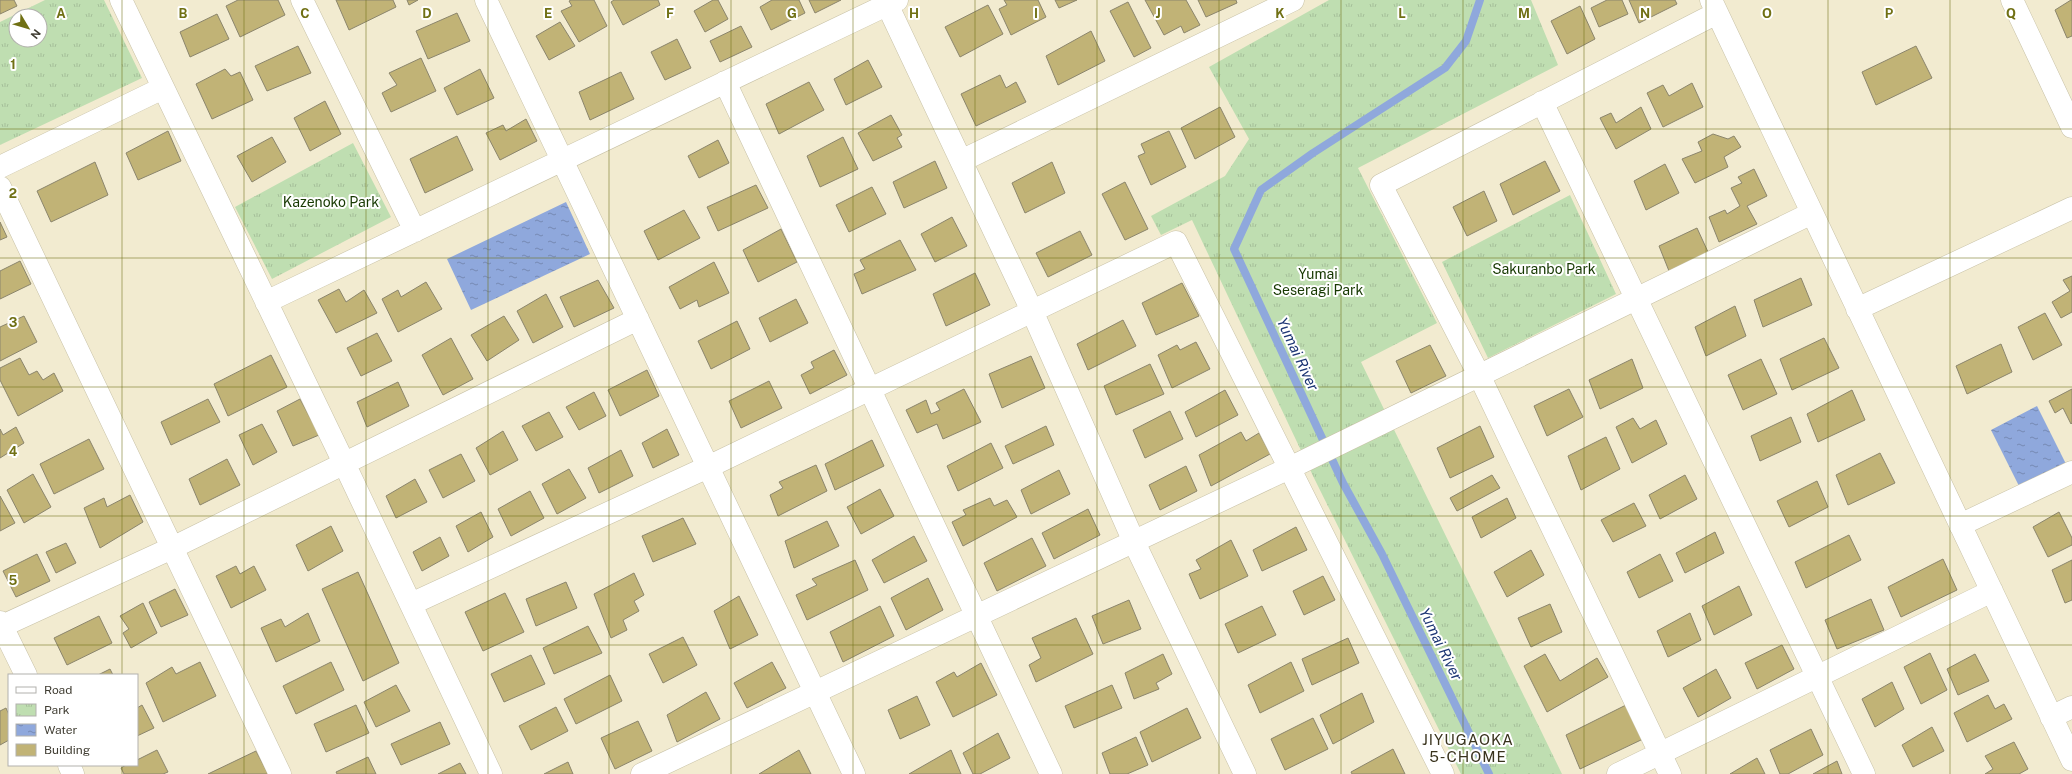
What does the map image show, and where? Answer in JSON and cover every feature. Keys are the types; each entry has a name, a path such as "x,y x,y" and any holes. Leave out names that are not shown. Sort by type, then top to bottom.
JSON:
{"street":[{"path":"122,0 491,774"},
{"path":"302,0 415,231"},
{"path":"486,0 854,774"},
{"path":"961,161 1293,0"},
{"path":"2012,0 2072,127"},
{"path":"266,302 890,2 961,161 1032,311 1134,542 1245,774"},
{"path":"1670,774 1478,375 1381,185 1542,102 1714,6 2072,760"},
{"path":"725,82 1051,774"},
{"path":"0,167 163,88"},
{"path":"1542,102 1864,774"},
{"path":"0,187 280,774"},
{"path":"1858,309 2072,208"},
{"path":"642,774 1296,465 1812,213"},
{"path":"411,604 708,467 1176,242 1296,465 1443,774"},
{"path":"26,674 1,625 172,548 638,319"},
{"path":"1960,525 2072,472"},
{"path":"1618,774 1992,591"},
{"path":"2051,717 2072,707"}],"green space":[{"path":"45,0 104,0 142,78 0,145 0,22 8,18 8,48 48,48 48,8 29,8"},
{"name":"Yumai Seseragi Park","path":"1329,0 1531,0 1558,65 1358,168 1437,323 1361,362 1562,774 1461,774 1314,478 1192,220 1161,235 1151,216 1225,176 1249,139 1209,67"},
{"name":"Kazenoko Park","path":"353,143 391,217 272,279 235,207"},
{"name":"Sakuranbo Park","path":"1570,195 1616,294 1488,358 1442,262"}],"water":[{"path":"566,202 590,254 471,310 447,259"},
{"path":"2037,406 2067,466 2021,490 1991,430"}],"building":[{"path":"0,0 14,0 17,6 8,8 8,10 0,14"},
{"path":"238,0 278,0 285,15 240,37 226,6"},
{"path":"336,0 393,0 396,7 349,30"},
{"path":"407,0 418,0 409,5"},
{"path":"594,0 607,26 579,42 561,11 572,6 569,1"},
{"path":"614,0 658,0 660,5 623,25 611,2"},
{"path":"713,0 718,0 728,19 705,32 694,11"},
{"path":"772,0 799,0 805,13 771,30 760,7"},
{"path":"809,0 841,0 815,13"},
{"path":"1004,0 1038,0 1046,17 1011,35 999,9 1007,5"},
{"path":"1055,0 1077,0 1059,8"},
{"path":"1145,0 1186,0 1200,25 1184,33 1181,26 1164,35"},
{"path":"1198,0 1236,0 1237,3 1206,17"},
{"path":"1607,0 1622,0 1628,14 1599,27 1591,8"},
{"path":"1629,0 1675,0 1677,4 1639,23"},
{"path":"2071,0 2072,36 2067,38 2055,10"},
{"path":"1128,2 1151,48 1134,57 1110,11"},
{"path":"988,5 1003,34 960,57 945,27"},
{"path":"1580,6 1595,39 1567,54 1551,21"},
{"path":"457,13 470,41 428,59 416,31"},
{"path":"217,14 229,39 190,57 180,32"},
{"path":"560,22 575,46 549,60 536,36"},
{"path":"741,26 752,47 720,62 710,41"},
{"path":"1091,31 1105,61 1058,85 1046,56"},
{"path":"677,39 691,68 665,80 651,52"},
{"path":"298,46 311,73 267,91 255,66"},
{"path":"1916,46 1932,78 1876,105 1862,72"},
{"path":"421,58 436,91 391,112 382,93 397,85 389,73"},
{"path":"868,60 882,87 846,105 834,79"},
{"path":"225,69 231,76 240,72 253,100 212,119 196,84"},
{"path":"480,69 494,98 457,115 444,88"},
{"path":"621,72 634,99 590,120 579,92"},
{"path":"1000,75 1006,88 1016,82 1026,102 976,126 961,94"},
{"path":"809,82 824,110 779,134 766,104"},
{"path":"1692,83 1703,107 1663,127 1647,93 1663,85 1669,96"},
{"path":"325,101 341,134 310,151 294,118"},
{"path":"1220,107 1235,137 1195,159 1181,128"},
{"path":"1641,107 1651,129 1616,149 1600,118 1611,113 1616,123"},
{"path":"891,115 902,135 897,138 902,147 873,161 858,133"},
{"path":"526,119 537,141 500,160 486,133 503,125 506,131"},
{"path":"168,131 181,161 138,180 126,153"},
{"path":"1169,131 1186,167 1151,185 1138,156 1145,153 1141,144"},
{"path":"1713,134 1728,139 1734,136 1741,147 1724,157 1728,167 1695,183 1682,159 1702,151 1698,142"},
{"path":"457,136 473,170 425,193 410,159"},
{"path":"272,137 286,162 252,182 237,156"},
{"path":"843,137 858,169 820,187 807,156"},
{"path":"718,140 729,163 699,178 688,156"},
{"path":"935,161 947,188 904,208 893,182"},
{"path":"1545,161 1560,191 1513,215 1500,184"},
{"path":"95,162 108,195 51,222 37,191"},
{"path":"1052,162 1065,193 1025,213 1012,183"},
{"path":"1665,164 1679,193 1646,210 1634,181"},
{"path":"1754,169 1767,196 1747,206 1757,224 1719,242 1709,217 1725,210 1727,214 1740,206 1731,188 1742,183 1738,177"},
{"path":"1125,182 1148,229 1125,240 1102,194"},
{"path":"756,185 768,208 718,231 707,207"},
{"path":"872,187 886,214 849,232 836,205"},
{"path":"1484,191 1497,221 1467,236 1453,207"},
{"path":"684,210 700,238 658,260 644,231"},
{"path":"952,217 967,246 935,262 921,234"},
{"path":"0,222 7,237 0,240"},
{"path":"1697,228 1708,252 1669,271 1659,246"},
{"path":"781,229 797,262 758,282 743,250"},
{"path":"1080,231 1092,255 1048,277 1036,253"},
{"path":"900,240 916,270 862,294 854,274 865,269 860,260"},
{"path":"20,261 31,284 0,299 0,271"},
{"path":"714,262 729,293 699,307 697,300 680,309 669,287"},
{"path":"975,273 990,305 946,326 933,294"},
{"path":"2072,276 2072,312 2061,318 2052,302 2070,291 2063,280"},
{"path":"1801,278 1812,305 1763,327 1754,300"},
{"path":"598,280 614,308 574,327 560,297"},
{"path":"426,282 442,309 398,332 382,299 398,290 401,297"},
{"path":"1182,283 1199,316 1156,335 1142,303"},
{"path":"339,289 346,302 364,290 377,313 336,333 318,300"},
{"path":"546,294 563,327 533,343 517,311"},
{"path":"796,299 808,323 770,342 759,318"},
{"path":"1735,306 1746,336 1706,356 1695,327"},
{"path":"2045,313 2062,345 2033,360 2018,327"},
{"path":"24,316 37,342 0,361 0,327"},
{"path":"504,316 519,340 487,361 471,335"},
{"path":"1123,320 1136,346 1088,370 1077,344"},
{"path":"737,321 750,349 711,369 698,341"},
{"path":"377,333 392,361 361,376 347,348"},
{"path":"451,338 473,379 443,395 422,355"},
{"path":"1824,338 1839,368 1792,390 1780,359"},
{"path":"1196,342 1210,369 1172,388 1158,355 1177,345 1180,350"},
{"path":"2001,344 2012,372 1967,394 1956,366"},
{"path":"1430,345 1446,376 1411,393 1396,361"},
{"path":"834,350 847,375 810,394 801,375 814,368 811,362"},
{"path":"271,355 287,387 228,416 214,384"},
{"path":"1031,356 1045,388 1002,408 989,374"},
{"path":"20,358 29,375 37,371 43,380 54,373 63,391 18,416 0,380 0,368"},
{"path":"1632,359 1643,388 1600,409 1589,380"},
{"path":"1761,359 1777,394 1743,410 1728,375"},
{"path":"1150,364 1164,394 1116,415 1104,386"},
{"path":"647,370 659,396 620,416 608,390"},
{"path":"769,381 782,408 741,428 729,401"},
{"path":"398,382 409,406 367,427 357,402"},
{"path":"964,389 981,422 943,439 937,424 917,433 906,410 926,400 931,414 940,410 936,403"},
{"path":"1569,389 1583,417 1547,436 1534,406"},
{"path":"2072,389 2071,424 2063,408 2055,413 2049,401"},
{"path":"1225,390 1238,415 1196,437 1185,412"},
{"path":"1852,390 1865,420 1818,442 1807,414"},
{"path":"594,392 606,416 579,430 566,407"},
{"path":"208,399 220,422 171,445 161,422"},
{"path":"300,399 319,435 293,446 277,411"},
{"path":"1170,411 1183,439 1145,458 1133,430"},
{"path":"549,412 563,437 536,451 522,426"},
{"path":"1791,417 1801,442 1760,461 1751,436"},
{"path":"1633,418 1640,429 1656,420 1667,444 1632,463 1616,427"},
{"path":"262,424 277,452 253,465 239,435"},
{"path":"1046,426 1054,445 1013,464 1005,446"},
{"path":"1480,426 1494,457 1450,478 1437,448"},
{"path":"16,427 24,443 0,458 0,429 3,435"},
{"path":"667,429 679,455 653,468 642,443"},
{"path":"503,431 518,460 490,475 476,448"},
{"path":"1241,432 1246,441 1259,433 1270,454 1211,486 1199,455"},
{"path":"1606,437 1620,469 1581,490 1568,456"},
{"path":"89,439 104,469 54,494 40,464"},
{"path":"872,440 884,466 835,490 825,464"},
{"path":"991,443 1003,468 958,491 947,466"},
{"path":"621,450 633,476 599,493 588,468"},
{"path":"1880,453 1895,483 1848,505 1836,475"},
{"path":"461,454 475,481 443,498 429,470"},
{"path":"227,459 240,485 200,505 189,479"},
{"path":"816,465 827,491 778,516 770,495 783,488 779,482"},
{"path":"1186,466 1197,491 1160,510 1149,485"},
{"path":"569,469 586,498 557,514 542,484"},
{"path":"1059,470 1070,494 1031,514 1021,490"},
{"path":"33,474 51,507 24,523 7,490"},
{"path":"1492,475 1500,488 1457,511 1450,498"},
{"path":"1685,475 1697,499 1660,519 1649,495"},
{"path":"415,479 427,502 396,518 386,496"},
{"path":"1817,481 1828,507 1789,527 1777,501"},
{"path":"880,489 894,516 861,534 847,507"},
{"path":"530,491 544,518 511,536 498,509"},
{"path":"130,495 143,522 100,548 84,508 104,498 107,507"},
{"path":"0,496 15,523 0,531"},
{"path":"990,498 994,506 1007,500 1017,517 963,546 952,522 966,515 963,510"},
{"path":"1507,498 1516,518 1481,538 1472,517"},
{"path":"1634,503 1646,526 1613,542 1601,520"},
{"path":"1088,509 1100,535 1054,559 1042,533"},
{"path":"481,512 493,537 468,552 456,526"},
{"path":"2059,512 2072,538 2072,545 2048,557 2033,527"},
{"path":"683,518 696,544 653,562 642,536"},
{"path":"827,521 839,546 794,568 785,541"},
{"path":"331,526 343,551 308,571 296,545"},
{"path":"1296,527 1307,550 1262,571 1253,550"},
{"path":"1715,532 1724,553 1685,573 1676,553"},
{"path":"1849,535 1861,560 1806,588 1795,562"},
{"path":"914,536 927,561 884,583 872,560"},
{"path":"440,537 449,556 422,571 413,552"},
{"path":"1032,538 1046,566 997,591 984,563"},
{"path":"1231,540 1248,576 1200,599 1189,574 1201,569 1196,560"},
{"path":"66,543 76,563 56,573 46,552"},
{"path":"1531,550 1544,575 1507,597 1494,572"},
{"path":"37,554 50,581 16,597 3,571"},
{"path":"1660,554 1673,581 1639,598 1627,572"},
{"path":"1943,559 1957,590 1901,617 1888,587"},
{"path":"855,560 868,590 807,620 796,595 817,585 812,579"},
{"path":"2072,560 2072,600 2065,603 2052,570"},
{"path":"236,566 240,574 254,566 266,590 231,608 216,576"},
{"path":"358,572 399,663 363,681 322,589"},
{"path":"634,573 644,595 634,601 639,611 623,620 627,630 611,638 594,594"},
{"path":"1323,576 1335,600 1304,615 1293,591"},
{"path":"928,578 943,610 906,630 891,598"},
{"path":"566,582 577,608 536,626 526,599"},
{"path":"1739,586 1752,615 1714,635 1702,606"},
{"path":"175,589 188,615 161,627 149,602"},
{"path":"505,593 524,632 483,651 465,612"},
{"path":"739,596 758,635 730,649 714,611"},
{"path":"1871,599 1884,630 1837,649 1825,620"},
{"path":"1129,600 1141,629 1103,644 1092,616"},
{"path":"143,603 157,633 131,648 123,633 129,629 120,616"},
{"path":"1550,604 1562,632 1531,647 1518,618"},
{"path":"880,606 894,636 843,662 830,632"},
{"path":"1262,606 1276,635 1238,653 1225,624"},
{"path":"308,613 320,641 276,662 261,628 281,619 285,627"},
{"path":"1690,613 1701,640 1668,657 1657,631"},
{"path":"99,616 112,643 67,665 54,638"},
{"path":"1076,618 1093,654 1036,682 1029,665 1041,658 1032,638"},
{"path":"588,626 602,653 554,674 543,648"},
{"path":"683,637 697,665 663,683 649,654"},
{"path":"1348,638 1359,663 1312,685 1302,659"},
{"path":"1782,645 1794,669 1757,689 1745,663"},
{"path":"1930,653 1947,690 1921,704 1904,667"},
{"path":"1163,654 1172,674 1156,683 1159,689 1134,699 1125,673"},
{"path":"1545,654 1560,681 1597,658 1608,677 1547,712 1524,666"},
{"path":"1975,654 1989,681 1958,695 1947,669"},
{"path":"531,655 545,684 504,702 491,674"},
{"path":"200,662 216,696 163,722 146,683 172,667 176,674"},
{"path":"331,662 344,690 296,714 283,686"},
{"path":"772,662 786,688 747,708 734,683"},
{"path":"1291,662 1304,691 1260,713 1248,685"},
{"path":"981,663 997,695 953,717 936,682 954,672 957,677"},
{"path":"110,669 112,674 100,674"},
{"path":"1716,669 1731,698 1698,717 1683,688"},
{"path":"610,675 622,701 576,724 564,699"},
{"path":"1892,682 1904,709 1875,727 1862,699"},
{"path":"396,685 410,711 376,727 364,702"},
{"path":"1112,685 1122,708 1074,728 1065,706"},
{"path":"706,692 720,719 677,742 667,715"},
{"path":"1362,693 1374,722 1333,744 1320,715"},
{"path":"1988,695 1995,709 2004,704 2012,719 1967,742 1954,713"},
{"path":"917,696 930,725 900,739 888,710"},
{"path":"142,705 154,728 138,736 138,707"},
{"path":"356,705 369,733 326,752 314,724"},
{"path":"1626,705 1643,739 1580,769 1566,735"},
{"path":"556,707 568,731 531,750 519,726"},
{"path":"6,708 8,713 8,741 0,745 0,711"},
{"path":"1187,708 1201,738 1152,762 1140,732"},
{"path":"1313,718 1328,749 1285,770 1271,739"},
{"path":"638,721 652,751 615,769 601,738"},
{"path":"440,722 450,744 401,765 391,744"},
{"path":"1932,727 1944,751 1913,767 1902,745"},
{"path":"1811,729 1823,755 1788,774 1780,774 1770,750"},
{"path":"998,733 1010,758 980,774 973,774 963,753"},
{"path":"1136,737 1148,765 1127,774 1110,774 1102,753"},
{"path":"2014,742 2028,769 2019,774 1985,774 1993,769 1985,756"},
{"path":"1393,749 1405,774 1352,774 1351,772"},
{"path":"157,750 168,772 163,774 124,774 121,768 124,766 138,766 138,760"},
{"path":"799,750 811,774 759,774"},
{"path":"951,750 961,774 909,774"},
{"path":"256,751 268,774 208,774"},
{"path":"368,757 376,774 337,774 336,772"},
{"path":"1757,758 1765,774 1730,774"},
{"path":"1837,761 1842,774 1813,774"},
{"path":"568,762 573,774 544,774"},
{"path":"460,763 466,774 438,774"}],"waterway":[{"name":"Yumai River","path":"1480,0 1466,41 1445,68 1313,153 1261,190 1234,249 1343,483 1382,554 1489,774"}],"district":[{"name":"JIYUGAOKA 5-CHOME","path":"1468,748"}]}
